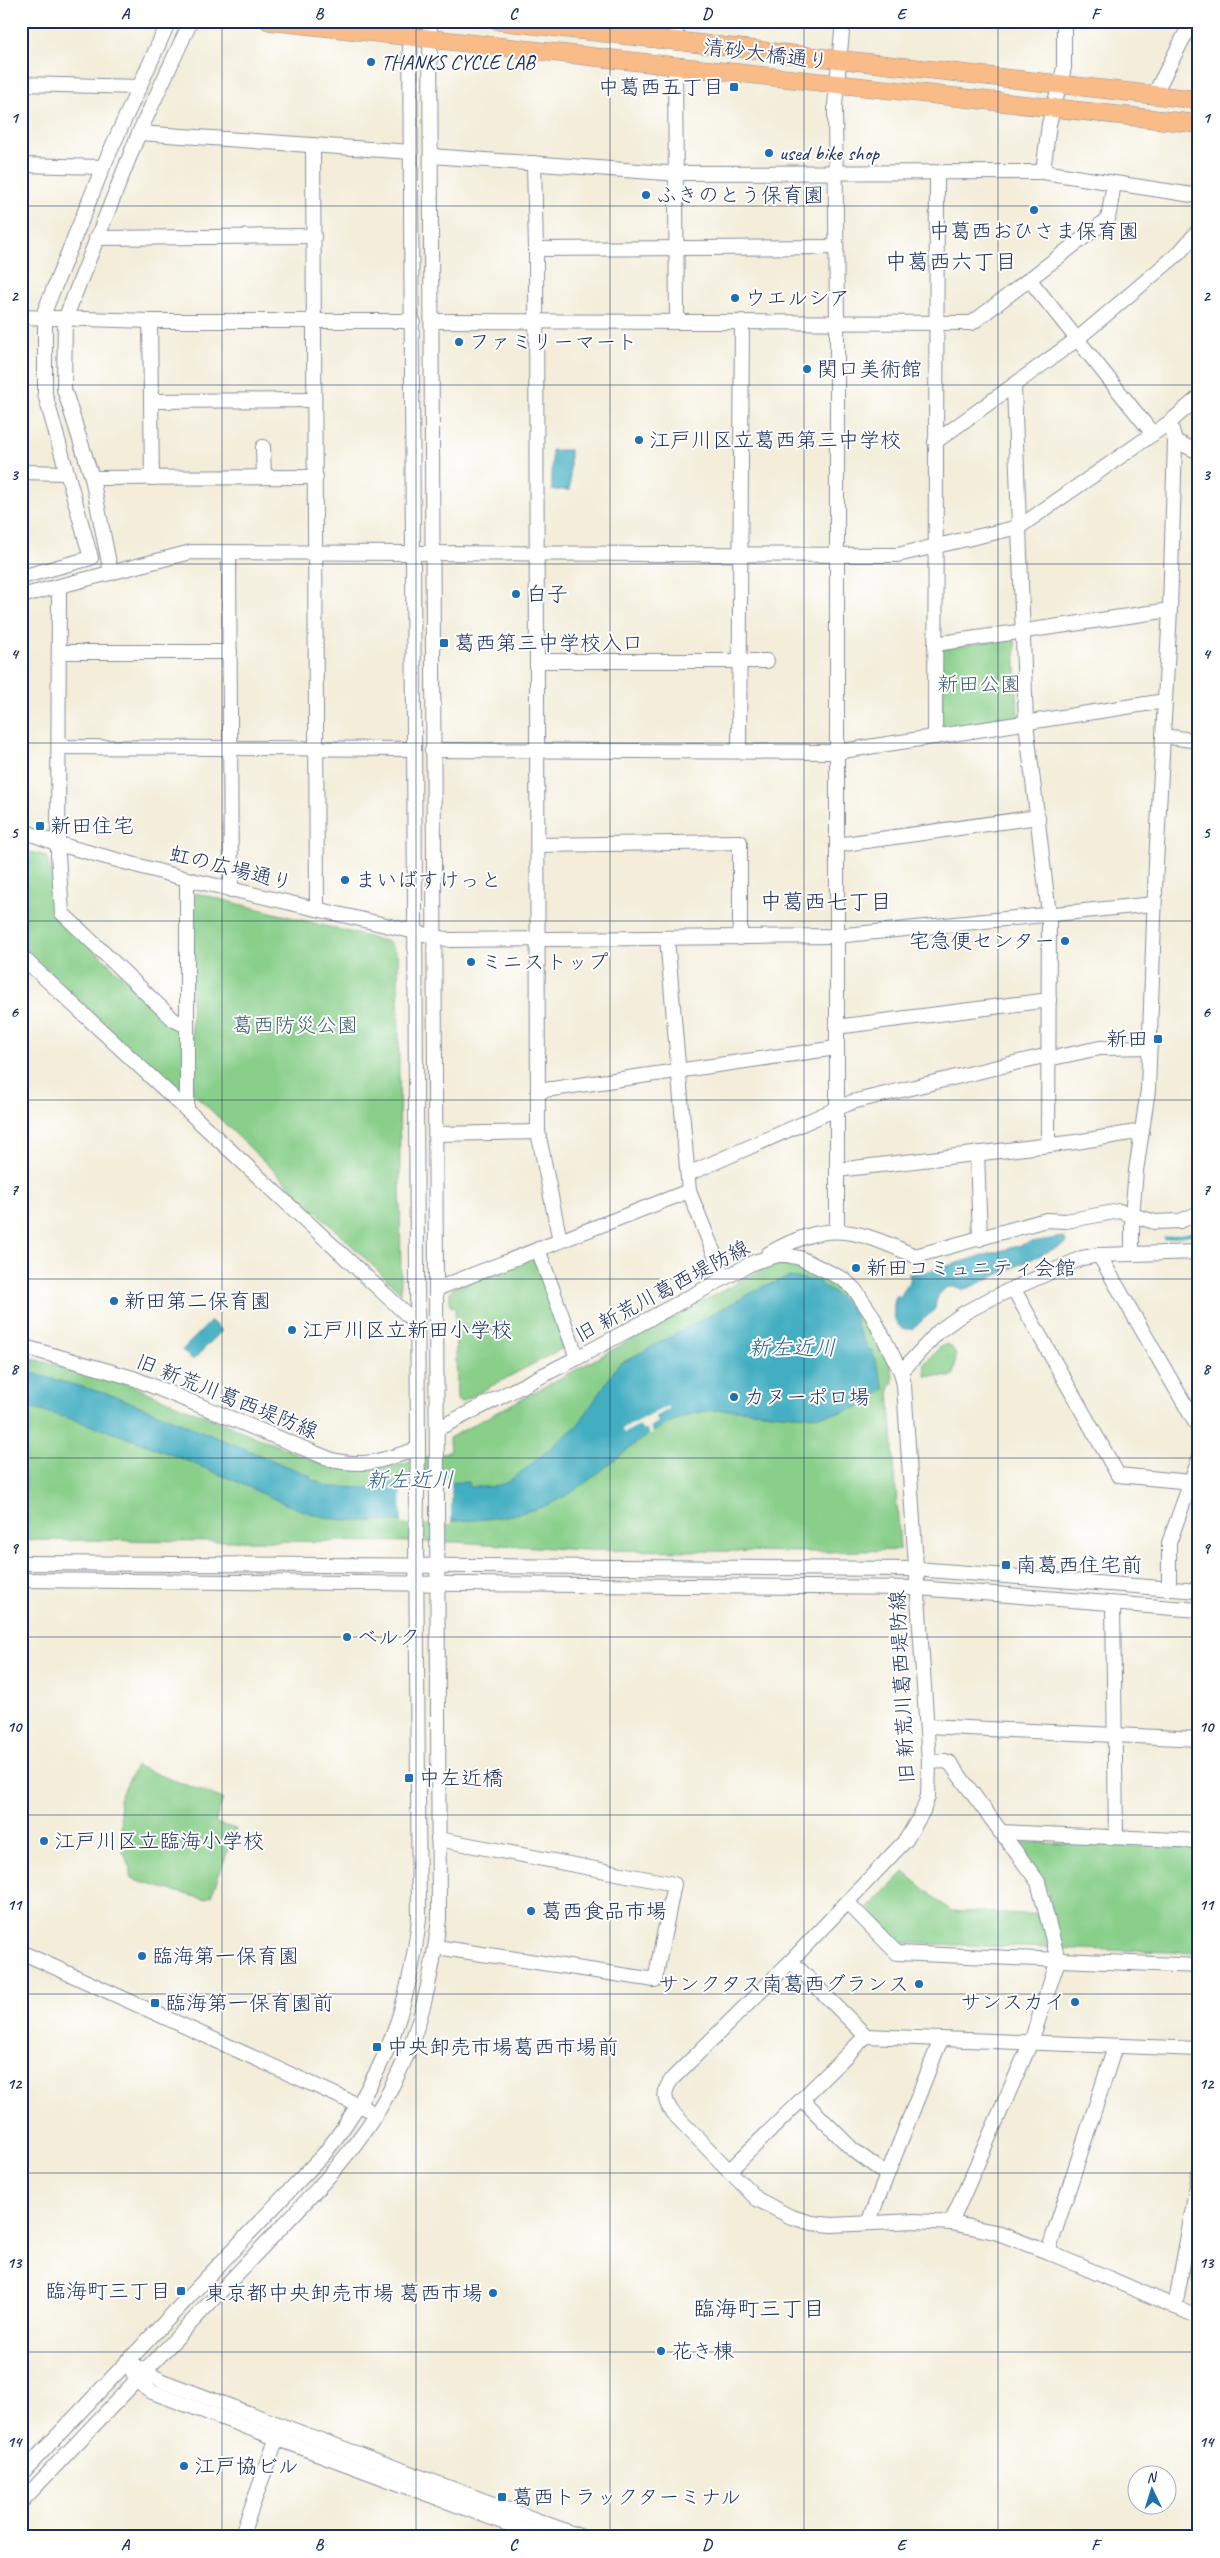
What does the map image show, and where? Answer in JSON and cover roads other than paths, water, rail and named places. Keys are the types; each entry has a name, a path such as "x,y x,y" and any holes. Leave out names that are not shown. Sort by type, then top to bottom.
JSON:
{"main road":[{"name":"清砂大橋通り","path":"268,21 410,30 430,40 675,66 837,86 1053,107 1199,124"},
{"name":"清砂大橋通り","path":"499,21 534,23 676,41 1199,100"}],"street":[{"path":"21,577 91,558 45,394 45,310 103,167 169,21"},
{"path":"111,573 92,478 64,389 65,319 139,133 191,21"},
{"path":"21,2502 342,2162 376,2113 396,2079 416,2033 436,1948 439,1919 438,1466 432,750 430,21"},
{"path":"676,21 676,41"},
{"path":"837,1231 836,752 838,322 835,104 843,21"},
{"path":"1044,172 1048,124 1064,68 1064,21"},
{"path":"1154,95 1192,21"},
{"path":"21,2474 324,2154 359,2105 386,2055 397,2027 416,1945 419,1918 416,1539 418,1449 410,30"},
{"path":"675,66 674,172 677,321"},
{"path":"21,84 140,87"},
{"path":"139,133 411,152"},
{"path":"313,145 316,477 316,909"},
{"path":"431,156 674,172 1044,172 1199,196"},
{"path":"534,163 539,845 538,1132 560,1240"},
{"path":"21,165 103,167"},
{"path":"935,737 937,173"},
{"path":"432,320 972,323 1108,220 1114,184"},
{"path":"935,442 1076,340 1178,253 1199,230"},
{"path":"96,238 314,236"},
{"path":"536,248 836,247"},
{"path":"1029,279 1153,434"},
{"path":"21,317 150,321 413,321"},
{"path":"150,321 152,478"},
{"path":"739,750 742,321"},
{"path":"1014,386 1026,724 1049,914 1048,1144"},
{"path":"21,596 191,552 897,555 1019,526 1170,422 1199,398"},
{"path":"151,401 314,400"},
{"path":"1132,1254 1132,1215 1148,1090 1154,904 1170,610 1175,440 1170,422"},
{"path":"1175,440 1199,452"},
{"path":"264,447 264,477"},
{"path":"21,472 67,473"},
{"path":"92,478 316,477"},
{"path":"229,552 231,890"},
{"path":"59,586 60,747 58,844 62,913 174,1020 187,1026"},
{"path":"935,644 1170,610"},
{"path":"59,652 230,652"},
{"path":"537,661 767,661"},
{"path":"432,750 739,750 836,752 1165,701"},
{"path":"1163,736 1199,740"},
{"path":"60,747 414,749"},
{"path":"837,845 1038,817"},
{"name":"虹の広場通り","path":"21,830 58,844 187,879 450,940 836,936 1154,904"},
{"path":"539,845 740,842 740,938"},
{"path":"187,879 187,1110"},
{"path":"667,938 689,1191 724,1278"},
{"path":"21,956 417,1324"},
{"path":"836,1027 1049,1000"},
{"path":"688,1174 852,1102 1048,1057 1100,1048 1150,1047"},
{"path":"538,1091 836,1048"},
{"path":"837,1170 1076,1142 1142,1131"},
{"path":"436,1134 538,1132"},
{"path":"977,1153 980,1239"},
{"path":"436,1289 689,1191"},
{"path":"754,1262 786,1243 812,1232 837,1231 880,1240 915,1256 1046,1220 1066,1222 1118,1212 1155,1222 1180,1221 1199,1213"},
{"path":"538,1249 577,1358"},
{"path":"901,1372 939,1331 964,1313 1013,1288 1082,1258 1099,1255 1199,1252"},
{"name":"旧 新荒川葛西堤防線","path":"437,1429 577,1358 754,1262 782,1254 800,1258 843,1279 864,1302 901,1372 904,1385 927,1726 928,1796 916,1824 906,1840 848,1903 666,2086 666,2104 757,2200 791,2217 812,2223 832,2225 915,2221 951,2223 995,2232 1048,2252 1199,2317"},
{"path":"1099,1255 1199,1429"},
{"path":"1013,1288 1118,1475 1191,1482"},
{"name":"旧 新荒川葛西堤防線","path":"21,1346 133,1378 332,1460 354,1464 378,1463 418,1449"},
{"path":"1169,1589 1169,1542 1199,1459"},
{"path":"21,1563 916,1569 1199,1591"},
{"path":"21,1580 917,1588 1199,1610"},
{"path":"1113,1604 1116,1837"},
{"path":"927,1726 1199,1739"},
{"path":"929,1762 945,1761 950,1764 1038,1882 1058,1960 1031,2042 951,2223"},
{"path":"1000,1832 1199,1841"},
{"path":"436,1948 655,1980 674,1884 438,1838"},
{"path":"848,1903 898,1953 1199,1966"},
{"path":"21,1952 376,2113"},
{"path":"791,1961 866,2036 1199,2049"},
{"path":"729,2171 866,2036"},
{"path":"868,2224 941,2039"},
{"path":"1048,2252 1115,2047"},
{"path":"803,2100 852,2149 887,2176"},
{"path":"1174,2307 1199,2174"},
{"path":"127,2361 141,2376 162,2381 279,2432 542,2537"},
{"path":"241,2537 279,2432"},
{"path":"279,2432 582,2537"}],"water":[{"path":"552,450 570,450 570,490 552,490"},
{"path":"1064,1237 1067,1243 964,1290 952,1287 944,1290 940,1293 935,1309 913,1329 902,1329 896,1322 894,1309 896,1295 900,1297 911,1278 908,1274 922,1273 1031,1242"},
{"name":"新左近川","path":"790,1277 820,1282 820,1285 838,1296 849,1306 868,1349 872,1351 885,1389 858,1407 816,1416 731,1410 689,1415 668,1423 648,1435 557,1501 536,1509 502,1517 454,1521 352,1521 320,1516 297,1509 176,1456 125,1437 74,1420 21,1406 21,1370 118,1397 311,1476 310,1479 329,1487 386,1488 386,1484 468,1482 469,1487 491,1487 506,1483 578,1425 618,1365 764,1286"},
{"path":"211,1321 222,1331 193,1360 182,1350"}],"waterway":[{"path":"1165,1238 1199,1232"}],"place":[{"name":"THANKS CYCLE LAB","path":"371,62"},
{"name":"中葛西五丁目","path":"734,87"},
{"name":"used bike shop","path":"769,153"},
{"name":"ふきのとう保育園","path":"646,195"},
{"name":"中葛西おひさま保育園","path":"1034,210"},
{"name":"ウエルシア","path":"735,298"},
{"name":"ファミリーマート","path":"459,342"},
{"name":"関口美術館","path":"807,369"},
{"name":"江戸川区立葛西第三中学校","path":"639,440"},
{"name":"白子","path":"516,594"},
{"name":"葛西第三中学校入口","path":"444,643"},
{"name":"新田住宅","path":"40,826"},
{"name":"まいばすけっと","path":"345,880"},
{"name":"宅急便センター","path":"1065,941"},
{"name":"ミニストップ","path":"471,962"},
{"name":"新田","path":"1158,1039"},
{"name":"新田コミュニティ会館","path":"856,1268"},
{"name":"新田第二保育園","path":"114,1301"},
{"name":"江戸川区立新田小学校","path":"292,1330"},
{"name":"カヌーポロ場","path":"734,1397"},
{"name":"南葛西住宅前","path":"1006,1565"},
{"name":"ベルク","path":"347,1637"},
{"name":"中左近橋","path":"409,1778"},
{"name":"江戸川区立臨海小学校","path":"44,1841"},
{"name":"葛西食品市場","path":"531,1911"},
{"name":"臨海第一保育園","path":"142,1956"},
{"name":"サンクタス南葛西グランス","path":"919,1984"},
{"name":"サンスカイ","path":"1075,2002"},
{"name":"臨海第一保育園前","path":"155,2003"},
{"name":"中央卸売市場葛西市場前","path":"377,2047"},
{"name":"臨海町三丁目","path":"181,2291"},
{"name":"東京都中央卸売市場 葛西市場","path":"493,2293"},
{"name":"花き棟","path":"661,2351"},
{"name":"江戸協ビル","path":"184,2466"},
{"name":"葛西トラックターミナル","path":"502,2497"}],"district":[{"name":"中葛西六丁目","path":"951,262"},
{"name":"中葛西七丁目","path":"826,902"},
{"name":"臨海町三丁目","path":"759,2309"}],"park label":[{"name":"新田公園","path":"979,684"},
{"name":"葛西防災公園","path":"295,1025"}]}
